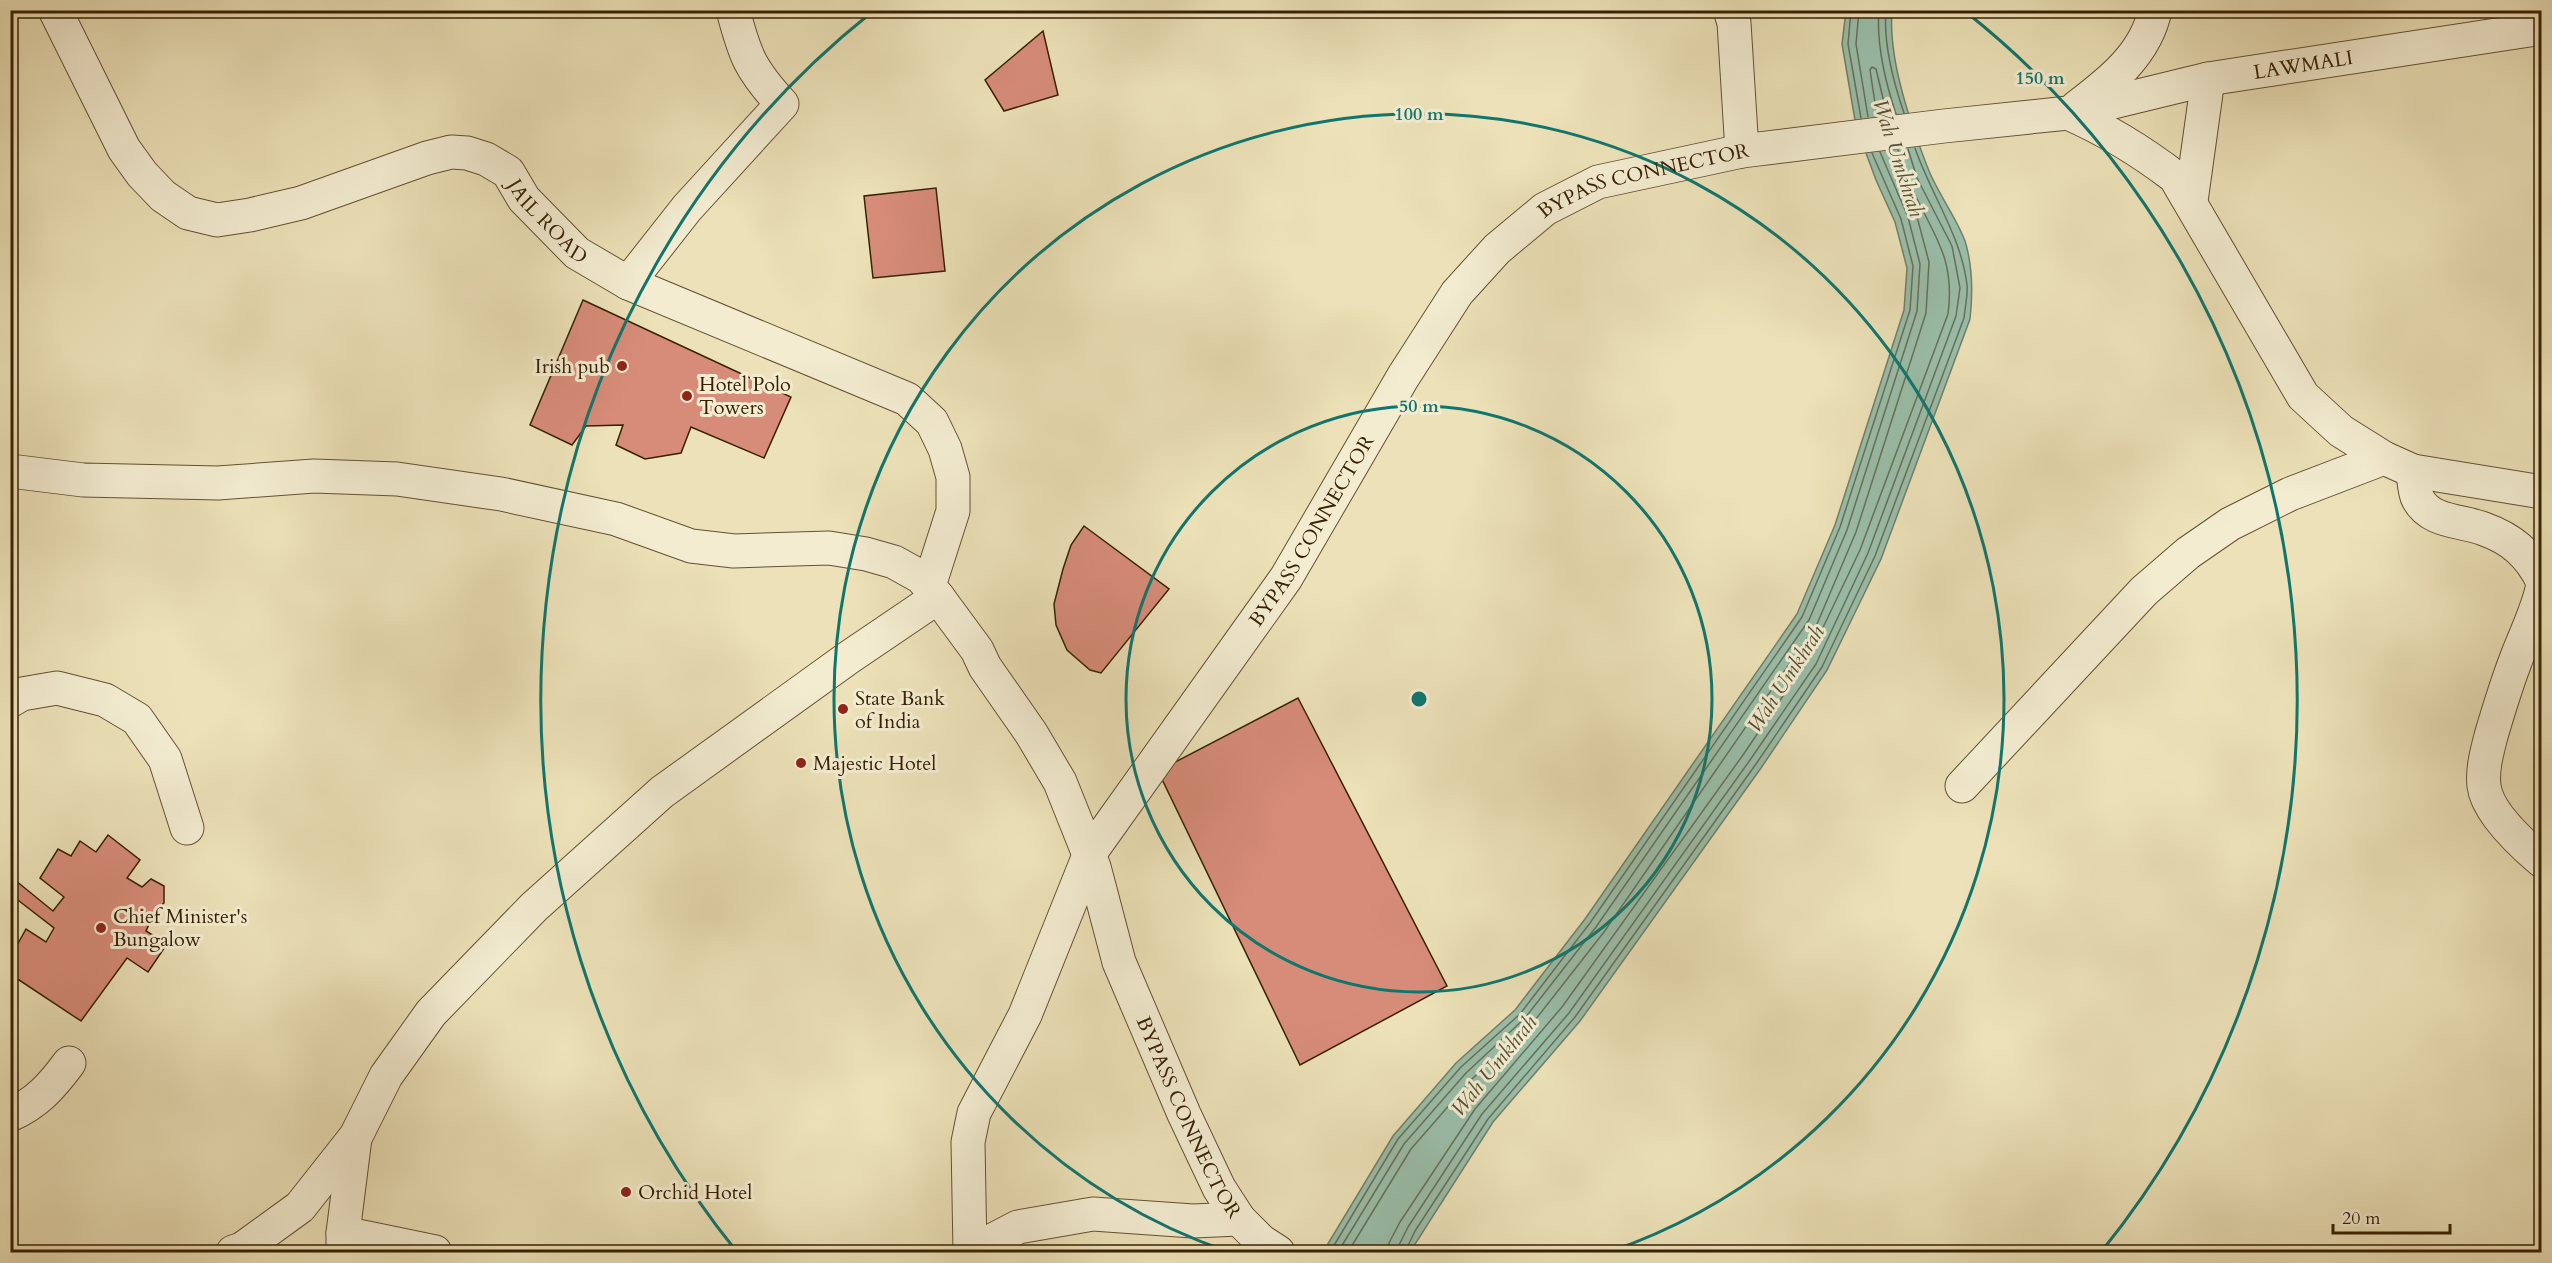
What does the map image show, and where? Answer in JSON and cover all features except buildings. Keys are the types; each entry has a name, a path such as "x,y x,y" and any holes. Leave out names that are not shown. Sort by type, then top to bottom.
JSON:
{"street":[{"name":"JAIL ROAD","path":"55,10 124,149 142,174 163,196 188,213 217,220 250,214 301,203 427,158 451,152 467,153 486,159 508,172 524,199 577,253 628,283 907,399 932,422 945,449 953,477 953,511 933,592"},
{"path":"628,283 687,207 782,104 757,76 744,51 733,10"},
{"path":"1730,10 1734,23 1742,152"},
{"path":"2155,10 2147,35 2136,55 2101,88 2068,113 2103,128 2175,177 2303,396 2341,431 2398,465 2541,492"},
{"name":"LAWMALI","path":"1944,126 2068,113 2208,79 2541,28"},
{"path":"2191,201 2208,79"},
{"name":"BYPASS CONNECTOR","path":"1259,1238 1193,1221 1093,1214 1018,1227 970,1252 968,1142 974,1113 1025,1015 1090,853 1286,578 1403,377 1457,293 1497,249 1545,209 1598,182 1778,146 1944,126"},
{"path":"2398,465 2417,498 2433,516 2484,529 2514,544 2533,561 2541,580"},
{"path":"1962,786 2144,591 2188,553 2230,524 2290,494 2398,465"},
{"path":"10,471 83,480 218,483 314,476 397,479 501,494 616,519 691,546 734,551 829,548 866,554 894,562 921,577 977,650 985,667 1031,733 1060,783 1090,853"},
{"path":"2541,589 2537,610 2514,662 2484,762 2484,788 2496,814 2518,840 2541,861"},
{"path":"233,1252 242,1249 300,1207 356,1136 386,1076 431,1013 534,908 662,792 848,658 933,592"},
{"path":"10,701 22,694 57,688 105,700 137,719 165,759 187,828"},
{"name":"BYPASS CONNECTOR","path":"1090,853 1119,962 1184,1114 1219,1188 1259,1238"},
{"path":"10,1115 35,1103 51,1087 69,1063"},
{"path":"356,1136 343,1243 435,1252"}],"water":[{"name":"Wah Umkhrah","path":"1846,11 1892,11 1897,71 1908,113 1929,171 1965,241 1972,280 1970,319 1881,559 1827,670 1761,768 1580,1021 1493,1122 1410,1252 1323,1252 1393,1136 1456,1063 1515,1010 1585,919 1797,614 1835,525 1904,310 1907,268 1895,222 1856,126 1842,44"}],"place":[{"name":"Irish pub","path":"622,366"},
{"name":"Hotel Polo Towers","path":"687,396"},
{"name":"State Bank of India","path":"843,709"},
{"name":"Majestic Hotel","path":"801,763"},
{"name":"Chief Minister's Bungalow","path":"101,928"},
{"name":"Orchid Hotel","path":"626,1192"}]}
